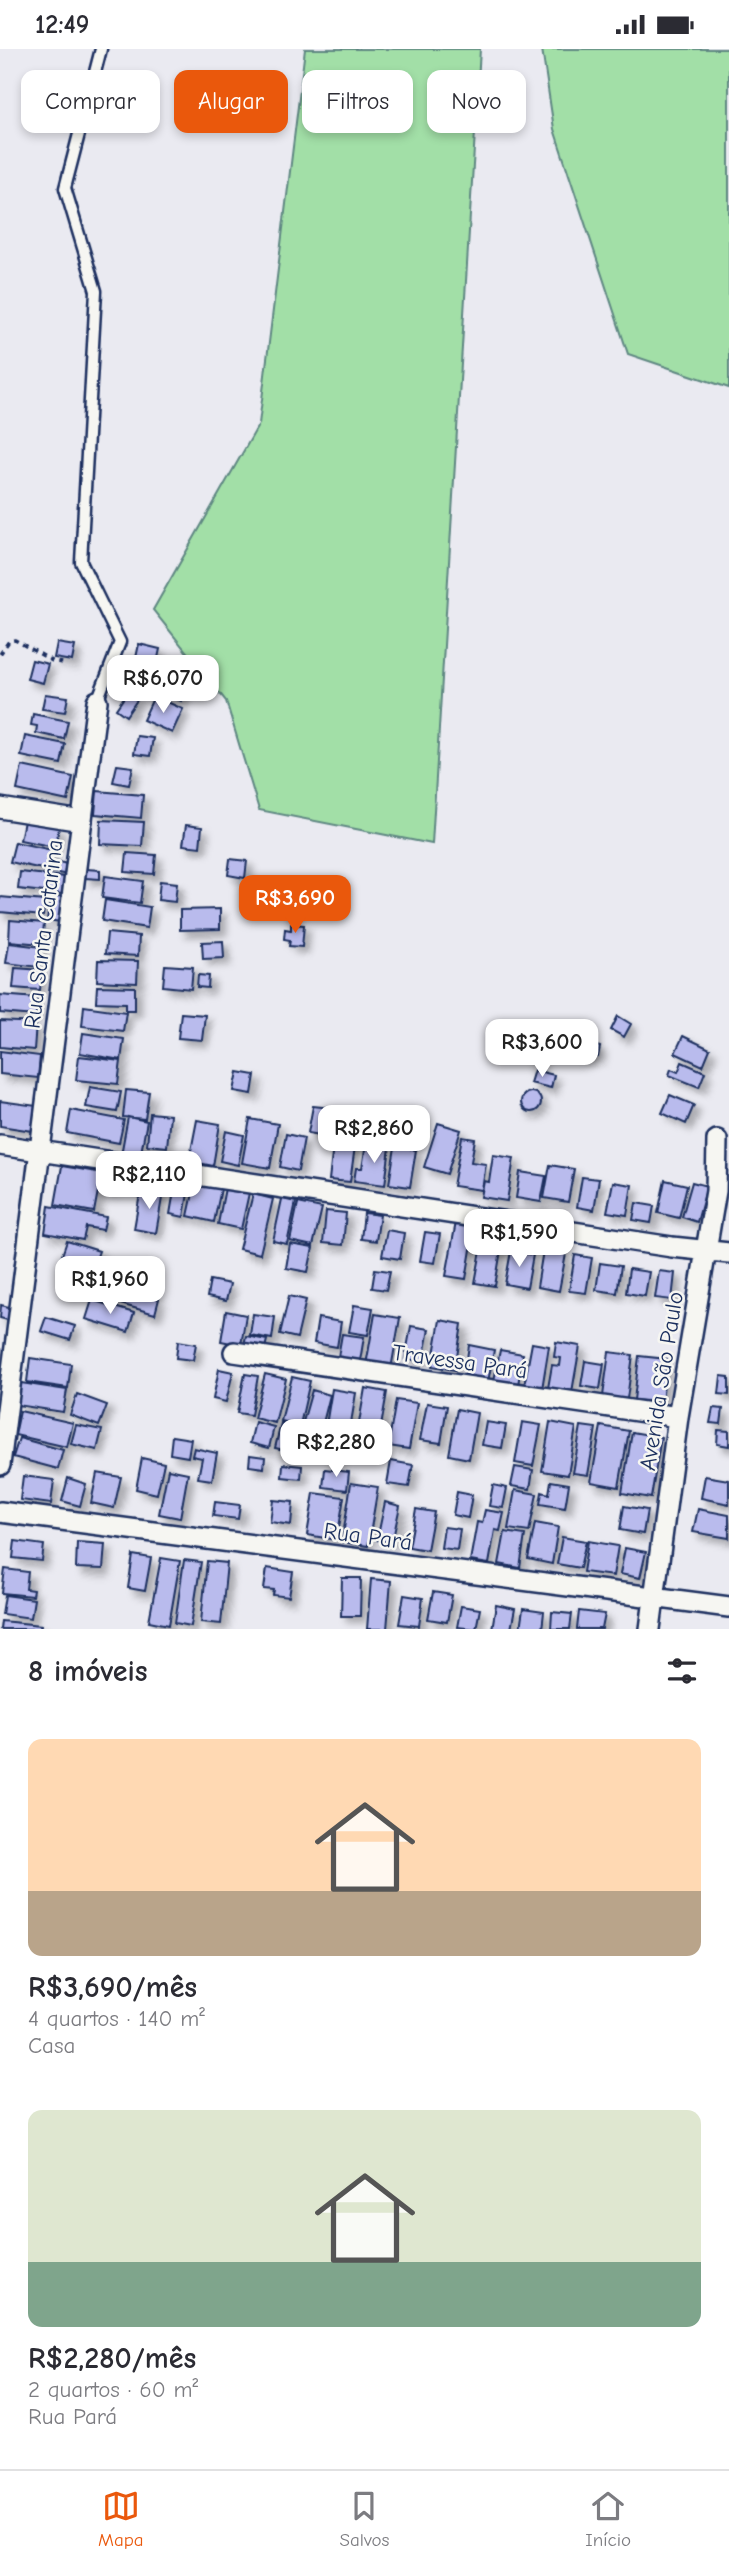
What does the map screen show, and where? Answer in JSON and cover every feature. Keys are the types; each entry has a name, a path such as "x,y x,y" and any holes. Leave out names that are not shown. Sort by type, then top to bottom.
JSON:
{"street":[{"name":"Rua Santa Catarina","path":"0,1465 97,701"},
{"path":"0,808 82,821"},
{"name":"Avenida São Paulo","path":"650,1629 678,1417 716,1191 717,1140"},
{"path":"0,1146 729,1253"},
{"name":"Travessa Pará","path":"234,1352 678,1417"},
{"name":"Rua Pará","path":"0,1512 729,1607"}],"lane":[{"path":"97,701 120,642 81,562 96,291 65,188 101,49"}],"path":[{"path":"0,654 9,641 15,639 54,662 67,663"}],"green space":[{"path":"305,49 480,49 479,70 427,70 427,133 475,133 432,844 259,810 226,701 153,610 259,424 302,73 302,133 413,133 413,70 302,70"},
{"path":"542,49 729,49 729,388 628,354 554,129"}],"building":[{"path":"57,643 75,646 72,661 54,658"},
{"path":"139,644 160,649 155,672 134,667"},
{"path":"32,660 48,664 43,683 27,679"},
{"path":"172,682 186,687 181,701 167,695"},
{"path":"127,693 137,700 126,716 116,709"},
{"path":"45,694 68,697 65,712 42,709"},
{"path":"154,696 183,709 172,733 143,720"},
{"path":"33,714 68,721 64,739 36,733 37,726 31,725"},
{"path":"25,736 65,744 61,764 21,756"},
{"path":"137,736 153,738 150,756 134,754"},
{"path":"117,765 133,767 129,785 113,782"},
{"path":"22,766 73,777 68,801 17,790"},
{"path":"97,791 143,795 141,818 95,814"},
{"path":"101,820 144,822 142,846 100,844"},
{"path":"24,821 59,828 55,847 20,840"},
{"path":"186,825 202,827 200,847 183,845"},
{"path":"15,842 52,850 47,870 10,862"},
{"path":"127,853 156,855 154,874 125,872"},
{"path":"230,859 247,861 245,878 228,875"},
{"path":"56,861 70,865 68,875 53,872"},
{"path":"86,869 100,870 100,879 85,878"},
{"path":"20,872 65,877 62,894 18,889"},
{"path":"105,876 143,881 140,903 102,898"},
{"path":"160,881 177,883 175,902 158,900"},
{"path":"51,895 64,897 61,922 47,920"},
{"path":"281,895 295,895 295,911 281,910"},
{"path":"0,897 45,901 43,916 0,912"},
{"path":"105,900 150,907 147,928 102,921"},
{"path":"220,909 220,929 180,930 180,910"},
{"path":"10,920 44,923 42,944 9,941"},
{"path":"291,924 304,925 302,947 289,946 290,940 284,939 285,929 291,930"},
{"path":"107,933 139,936 138,956 105,954"},
{"path":"223,941 224,958 203,959 202,942"},
{"path":"9,943 42,947 39,967 6,963"},
{"path":"98,960 138,961 137,983 97,981"},
{"path":"165,965 193,967 191,989 163,986"},
{"path":"15,968 42,970 40,990 13,988"},
{"path":"198,975 209,976 208,988 197,987"},
{"path":"97,986 135,987 135,1010 126,1010 126,1003 96,1002"},
{"path":"0,995 37,998 36,1016 0,1013"},
{"path":"84,1006 126,1012 123,1031 82,1026"},
{"path":"181,1013 205,1015 202,1040 178,1038"},
{"path":"618,1016 631,1024 624,1037 611,1030"},
{"path":"0,1021 36,1023 34,1050 0,1047"},
{"path":"83,1033 124,1039 121,1060 80,1053"},
{"path":"683,1036 710,1049 703,1066 675,1053"},
{"path":"581,1042 600,1047 598,1057 591,1055 590,1059 577,1056"},
{"path":"0,1051 40,1056 38,1078 0,1074"},
{"path":"79,1056 121,1061 118,1084 76,1080"},
{"path":"682,1062 705,1072 699,1087 669,1075 671,1069 678,1072"},
{"path":"534,1070 554,1075 551,1088 530,1083"},
{"path":"238,1072 255,1075 252,1094 234,1091"},
{"path":"90,1087 121,1092 117,1112 86,1107"},
{"path":"126,1090 149,1092 145,1119 123,1117"},
{"path":"531,1092 538,1095 541,1102 538,1109 531,1112 524,1109 521,1102 524,1095"},
{"path":"670,1095 694,1105 686,1124 662,1113"},
{"path":"0,1101 37,1106 33,1131 0,1126"},
{"path":"313,1106 331,1108 326,1136 308,1133"},
{"path":"71,1110 124,1120 119,1143 67,1133"},
{"path":"150,1113 170,1115 167,1147 147,1145"},
{"path":"128,1117 147,1121 140,1158 121,1155"},
{"path":"250,1119 278,1124 270,1168 242,1163"},
{"path":"197,1120 220,1124 213,1166 189,1161"},
{"path":"438,1123 461,1130 447,1174 424,1167"},
{"path":"335,1129 357,1132 350,1182 329,1180"},
{"path":"226,1131 244,1135 238,1165 220,1161"},
{"path":"286,1134 304,1138 298,1171 280,1167"},
{"path":"462,1137 475,1139 471,1162 486,1164 482,1190 453,1186"},
{"path":"366,1144 390,1147 385,1185 354,1181 356,1168 362,1168"},
{"path":"395,1147 416,1150 410,1187 389,1184"},
{"path":"493,1155 514,1158 507,1201 481,1197 484,1181 489,1182"},
{"path":"550,1165 574,1169 568,1202 544,1198"},
{"path":"62,1166 114,1175 112,1188 99,1186 94,1212 55,1205"},
{"path":"520,1172 546,1176 541,1202 516,1198"},
{"path":"582,1177 599,1179 594,1210 577,1207"},
{"path":"665,1180 687,1185 679,1218 658,1213"},
{"path":"613,1182 632,1185 627,1215 607,1212"},
{"path":"692,1182 707,1186 697,1222 682,1217"},
{"path":"195,1184 221,1189 214,1222 188,1216"},
{"path":"175,1185 189,1187 184,1217 170,1214"},
{"path":"141,1188 163,1192 156,1233 134,1229"},
{"path":"225,1188 249,1193 241,1229 218,1224"},
{"path":"253,1194 273,1199 260,1254 239,1249"},
{"path":"282,1199 296,1202 287,1244 273,1241"},
{"path":"298,1203 322,1208 313,1246 290,1241"},
{"path":"636,1203 654,1206 651,1223 633,1220"},
{"path":"49,1206 106,1217 103,1230 86,1227 83,1240 45,1233"},
{"path":"326,1211 346,1213 343,1245 323,1243"},
{"path":"364,1213 380,1215 376,1241 361,1239"},
{"path":"456,1222 475,1226 466,1279 446,1276"},
{"path":"387,1230 404,1233 400,1259 382,1256"},
{"path":"425,1232 440,1234 435,1263 420,1261"},
{"path":"484,1234 503,1238 495,1286 475,1283"},
{"path":"67,1241 99,1251 93,1268 61,1258"},
{"path":"290,1244 313,1248 308,1272 286,1268"},
{"path":"543,1250 566,1254 559,1291 537,1287"},
{"path":"511,1251 533,1255 527,1288 505,1284"},
{"path":"575,1255 592,1258 586,1293 569,1291"},
{"path":"600,1263 621,1266 617,1293 596,1290"},
{"path":"64,1265 93,1276 87,1291 58,1280"},
{"path":"375,1269 390,1271 386,1290 372,1288"},
{"path":"629,1269 649,1272 645,1296 626,1293"},
{"path":"659,1271 675,1273 672,1300 655,1298"},
{"path":"210,1280 230,1284 226,1301 207,1297"},
{"path":"122,1288 159,1299 155,1314 117,1303"},
{"path":"289,1296 306,1300 297,1338 280,1334"},
{"path":"92,1300 134,1313 128,1332 86,1319"},
{"path":"1,1305 13,1308 11,1321 0,1318"},
{"path":"354,1305 373,1308 368,1335 349,1332"},
{"path":"226,1311 246,1315 241,1345 221,1341"},
{"path":"253,1314 275,1317 272,1339 250,1335"},
{"path":"375,1314 400,1318 391,1369 366,1365"},
{"path":"46,1317 75,1326 70,1340 41,1331"},
{"path":"318,1318 341,1322 337,1347 314,1343"},
{"path":"440,1320 462,1324 455,1370 432,1366"},
{"path":"411,1326 429,1329 423,1361 405,1359"},
{"path":"342,1334 364,1337 360,1361 338,1357"},
{"path":"246,1336 267,1340 265,1348 244,1345"},
{"path":"178,1341 196,1344 193,1360 176,1358"},
{"path":"556,1342 580,1346 572,1392 548,1388 552,1365 560,1366 561,1358 554,1357"},
{"path":"532,1343 549,1346 542,1389 524,1386"},
{"path":"469,1345 494,1350 488,1382 464,1378"},
{"path":"500,1350 523,1354 518,1385 494,1381"},
{"path":"609,1352 633,1355 627,1399 603,1396"},
{"path":"639,1356 667,1359 662,1402 634,1400"},
{"path":"30,1358 71,1364 68,1388 27,1382"},
{"path":"585,1361 604,1364 600,1389 581,1386"},
{"path":"219,1369 233,1372 226,1402 213,1399"},
{"path":"245,1374 258,1376 251,1415 237,1413"},
{"path":"265,1374 286,1379 275,1423 254,1418"},
{"path":"721,1376 729,1377 729,1395 719,1394"},
{"path":"292,1377 310,1381 300,1425 281,1421"},
{"path":"21,1383 67,1390 63,1412 17,1405"},
{"path":"365,1388 387,1392 378,1444 356,1440"},
{"path":"332,1389 356,1393 349,1435 325,1431"},
{"path":"312,1390 330,1395 322,1427 303,1422"},
{"path":"77,1394 107,1405 99,1426 70,1415"},
{"path":"396,1400 417,1403 409,1449 388,1446"},
{"path":"427,1403 447,1406 441,1443 420,1440"},
{"path":"713,1408 723,1409 721,1424 710,1423"},
{"path":"457,1409 477,1413 469,1459 449,1455"},
{"path":"20,1411 73,1423 67,1447 15,1435"},
{"path":"255,1422 274,1427 269,1448 250,1443"},
{"path":"486,1422 506,1425 502,1448 482,1445"},
{"path":"522,1422 541,1425 533,1466 515,1463"},
{"path":"550,1422 576,1427 568,1475 542,1471"},
{"path":"281,1423 295,1427 289,1451 275,1448"},
{"path":"76,1425 102,1430 97,1450 71,1444"},
{"path":"581,1426 596,1428 588,1475 573,1473"},
{"path":"601,1426 629,1431 619,1487 591,1482"},
{"path":"303,1427 320,1431 316,1447 299,1443"},
{"path":"718,1430 729,1431 729,1446 717,1444"},
{"path":"632,1432 661,1437 651,1498 622,1493"},
{"path":"172,1436 191,1439 188,1457 170,1454"},
{"path":"19,1438 63,1450 58,1469 13,1457"},
{"path":"194,1448 217,1453 212,1480 198,1478 202,1458 192,1456"},
{"path":"250,1455 265,1457 264,1468 249,1466"},
{"path":"142,1458 164,1463 157,1494 136,1489"},
{"path":"391,1461 413,1465 409,1487 387,1484"},
{"path":"283,1464 302,1466 301,1479 282,1477"},
{"path":"515,1467 533,1470 530,1489 511,1486"},
{"path":"168,1469 188,1473 180,1518 159,1514"},
{"path":"325,1469 349,1472 347,1490 323,1487"},
{"path":"97,1473 121,1477 114,1508 91,1503"},
{"path":"23,1476 54,1480 51,1504 20,1500"},
{"path":"705,1476 729,1480 729,1504 701,1498"},
{"path":"68,1478 86,1484 80,1506 62,1501"},
{"path":"551,1481 569,1484 565,1508 540,1504 542,1492 549,1494"},
{"path":"351,1483 378,1487 368,1546 342,1542"},
{"path":"493,1485 507,1488 503,1508 489,1506"},
{"path":"515,1490 537,1494 529,1532 508,1529"},
{"path":"457,1492 472,1495 468,1518 453,1515"},
{"path":"314,1493 344,1497 337,1540 307,1535"},
{"path":"273,1500 293,1502 291,1525 270,1522"},
{"path":"215,1502 240,1505 238,1519 213,1516"},
{"path":"385,1502 400,1506 392,1543 377,1540"},
{"path":"624,1506 647,1510 643,1534 620,1530"},
{"path":"416,1509 434,1512 427,1550 409,1547"},
{"path":"698,1509 729,1515 729,1538 693,1532"},
{"path":"485,1510 504,1513 500,1531 495,1530 489,1564 470,1561 477,1522 482,1523"},
{"path":"535,1523 558,1527 552,1564 528,1559"},
{"path":"444,1527 460,1529 457,1550 441,1548"},
{"path":"505,1532 525,1535 520,1568 499,1564"},
{"path":"562,1537 586,1541 580,1568 557,1564"},
{"path":"15,1541 44,1545 42,1561 13,1558"},
{"path":"588,1541 618,1546 613,1576 583,1572"},
{"path":"77,1542 105,1544 103,1569 76,1568"},
{"path":"625,1548 646,1552 640,1578 620,1574"},
{"path":"133,1555 151,1558 145,1591 128,1588"},
{"path":"161,1558 180,1561 169,1625 149,1621"},
{"path":"184,1560 201,1562 191,1626 175,1623"},
{"path":"207,1561 227,1563 221,1624 201,1622"},
{"path":"267,1568 293,1572 289,1597 273,1595 274,1590 264,1589"},
{"path":"5,1569 28,1572 26,1589 33,1590 32,1596 2,1593"},
{"path":"342,1578 361,1578 360,1616 341,1616"},
{"path":"371,1579 391,1581 387,1629 367,1629"},
{"path":"433,1592 452,1595 447,1622 428,1619"},
{"path":"5,1595 34,1599 31,1618 2,1614"},
{"path":"404,1595 423,1598 419,1626 399,1624"},
{"path":"496,1605 515,1609 511,1629 492,1629"},
{"path":"461,1606 480,1609 476,1629 457,1627"},
{"path":"523,1609 544,1612 542,1629 520,1629"},
{"path":"579,1611 605,1614 602,1629 577,1629"},
{"path":"552,1612 572,1614 570,1629 551,1629"},
{"path":"1,1621 41,1625 40,1629 0,1629"}]}
